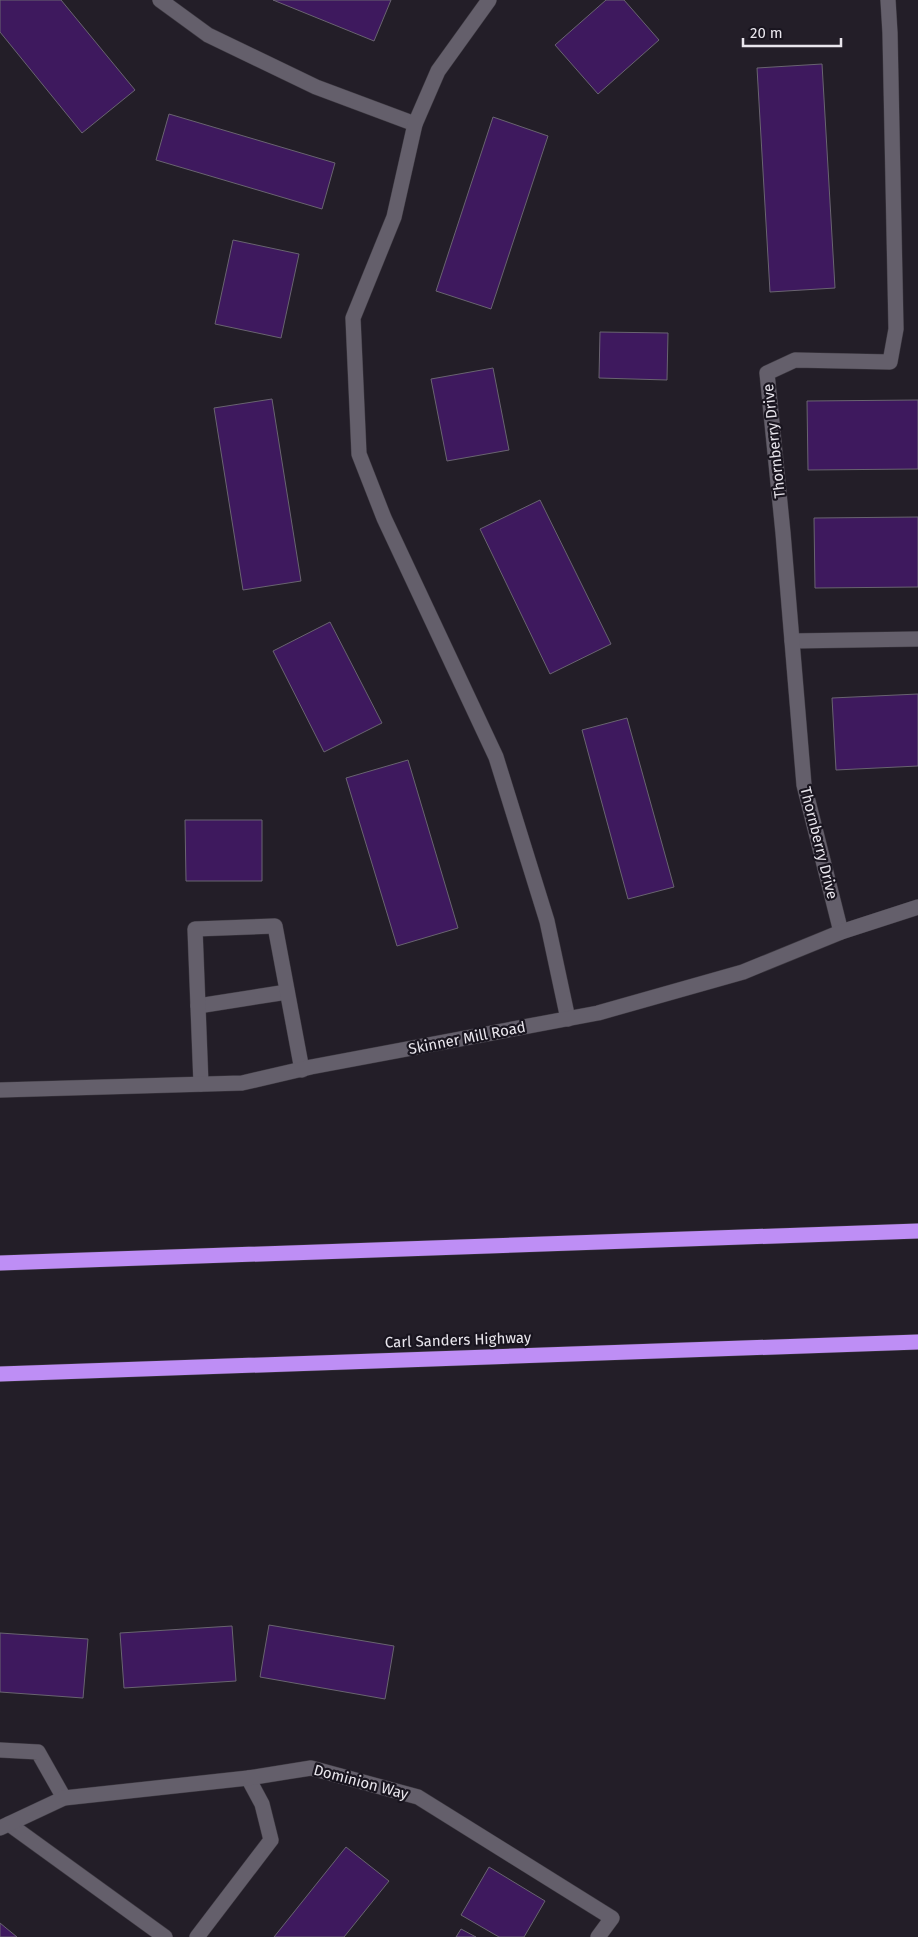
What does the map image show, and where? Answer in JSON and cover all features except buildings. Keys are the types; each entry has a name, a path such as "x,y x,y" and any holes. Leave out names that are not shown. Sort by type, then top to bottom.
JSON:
{"highway":[{"path":"0,1263 918,1231"},
{"name":"Carl Sanders Highway","path":"0,1374 918,1342"}],"street":[{"path":"160,0 208,35 316,87 415,124"},
{"path":"489,0 438,71 415,124 394,217 353,318 359,454 388,527 496,757 547,922 568,1019"},
{"name":"Thornberry Drive","path":"841,932 804,785 767,373 795,360 890,362 896,329 888,0"},
{"path":"792,641 918,639"},
{"name":"Skinner Mill Road","path":"0,1090 242,1083 568,1019 598,1013 743,972 841,932 918,907"},
{"path":"201,1084 195,929 275,926 302,1070"},
{"path":"198,1006 287,992"},
{"path":"0,1750 38,1752 64,1798"},
{"name":"Dominion Way","path":"4,1826 64,1798 248,1778 311,1768 418,1797 612,1918 598,1937"},
{"path":"197,1937 271,1840 262,1804 248,1778"},
{"path":"4,1826 165,1937"}]}
